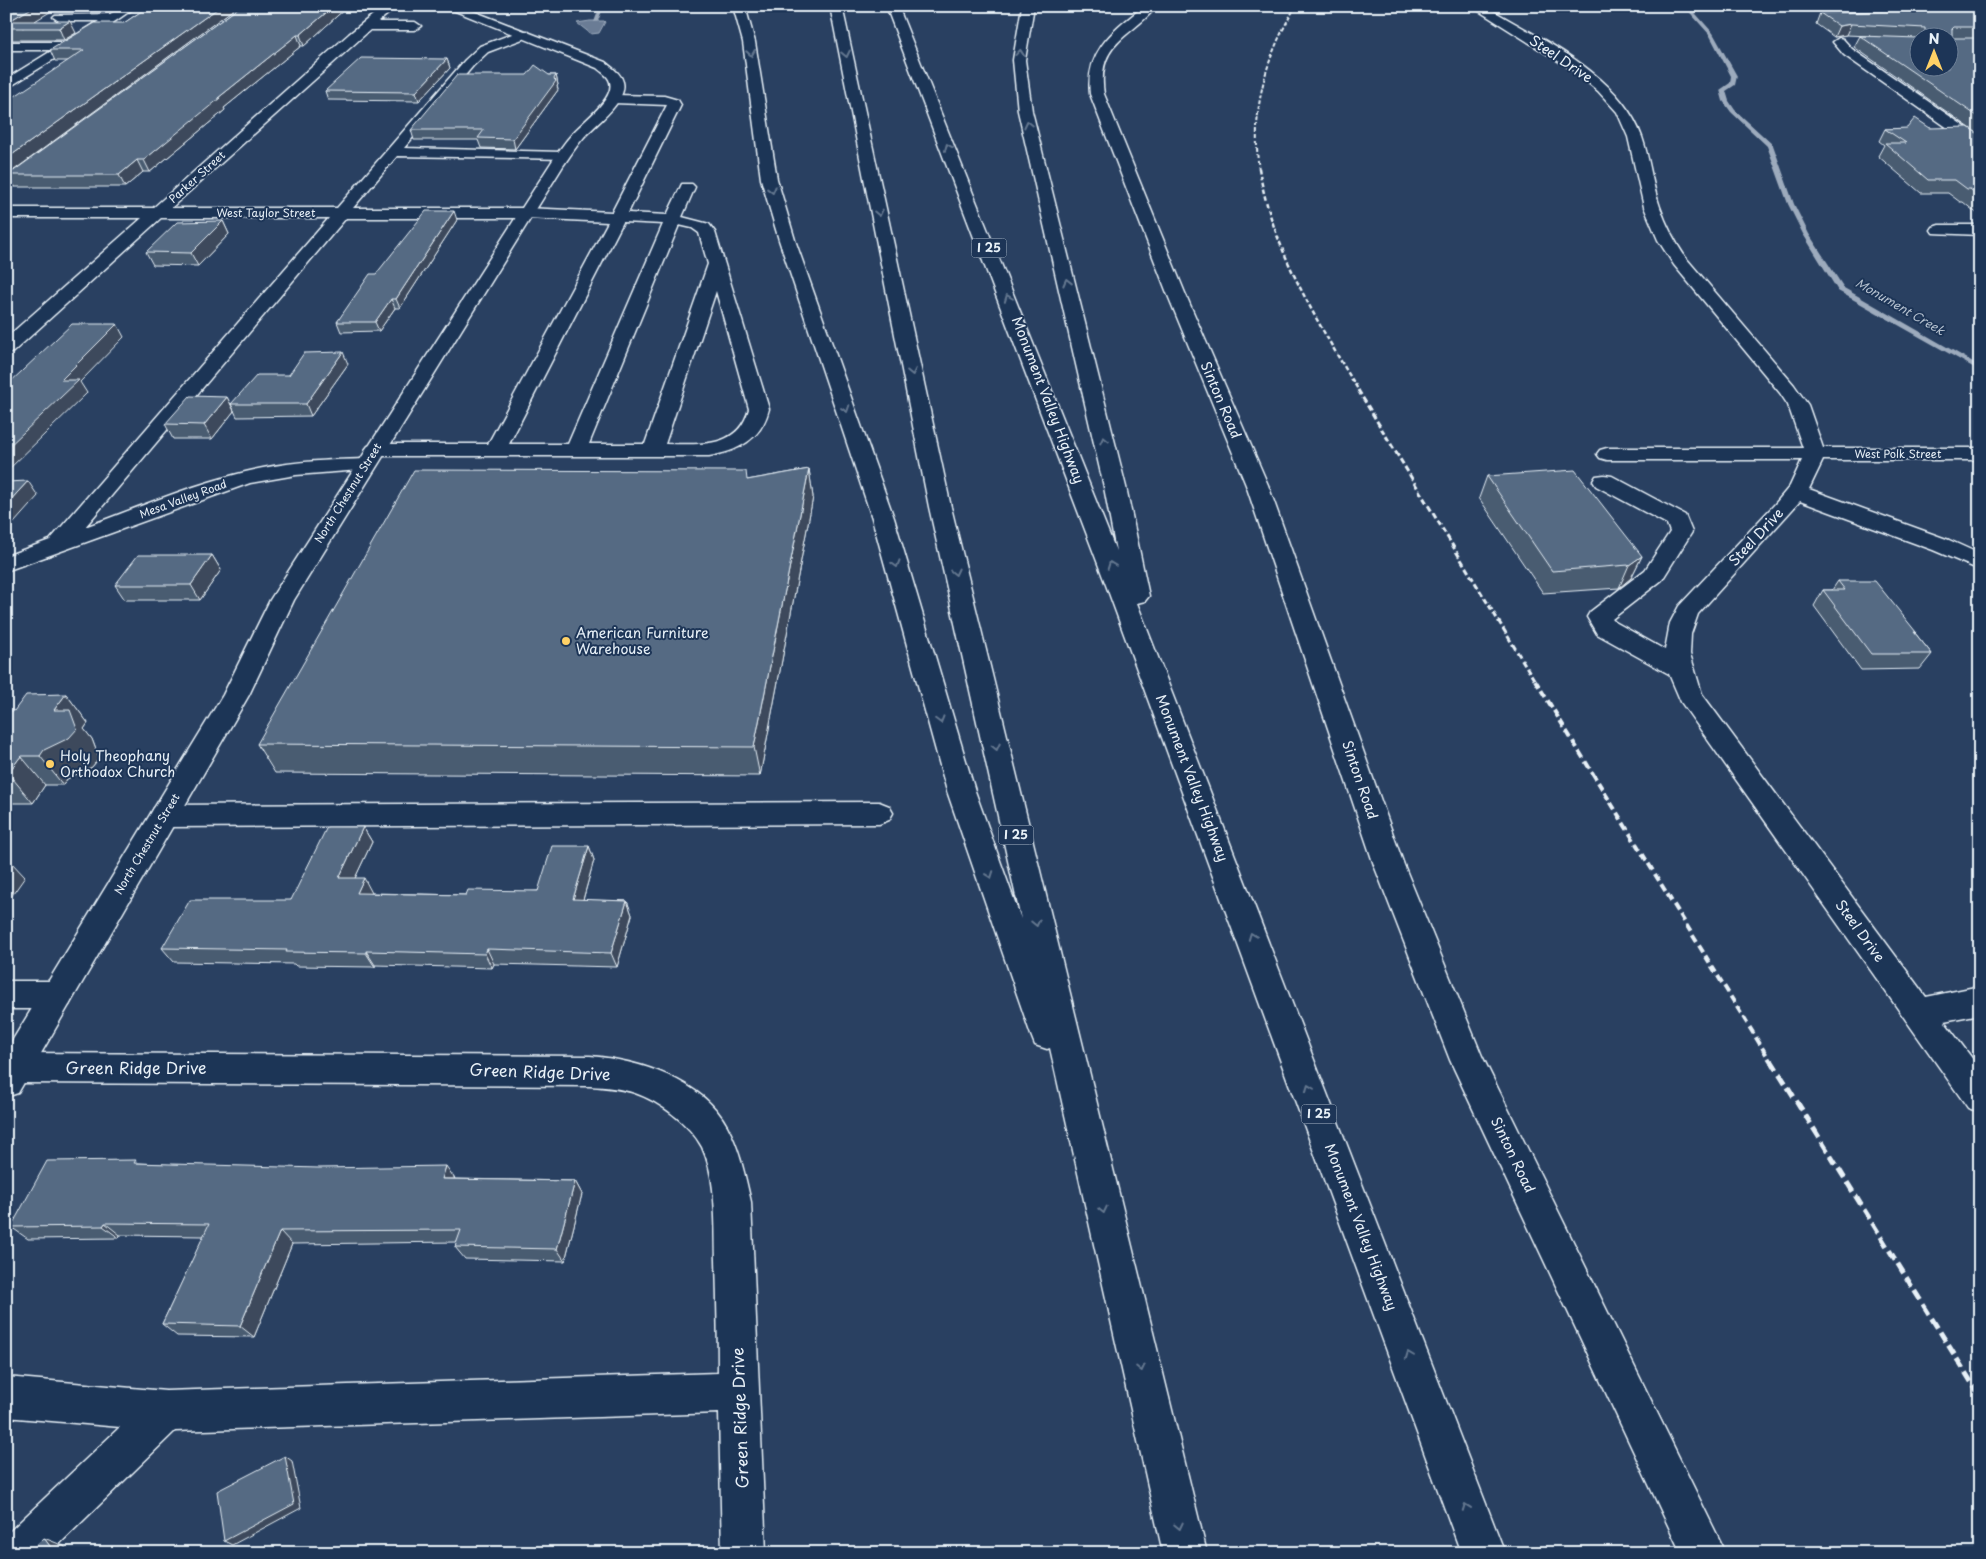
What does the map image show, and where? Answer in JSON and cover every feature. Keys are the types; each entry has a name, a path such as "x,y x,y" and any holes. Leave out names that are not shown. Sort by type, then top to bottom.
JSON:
{"main road":[{"path":"46,26 78,6"},
{"path":"6,85 131,6"},
{"path":"449,6 585,58 609,70 614,75 617,84 614,99 664,100 672,102 674,105 618,217 496,450"},
{"path":"739,6 749,42 769,179 786,240 884,518 960,791 1092,1163"},
{"name":"I 25","path":"836,6 940,508 1092,1163 1185,1553"},
{"name":"Monument Valley Highway","path":"892,6 991,252 1154,675 1483,1553"},
{"path":"1028,6 1019,60 1025,111 1112,478 1154,675"},
{"name":"Sinton Road","path":"1151,6 1118,33 1101,54 1095,79 1097,94 1176,293 1257,485 1389,864 1434,980 1472,1069 1704,1553"},
{"name":"Steel Drive","path":"1477,6 1578,68 1603,88 1623,111 1635,137 1652,207 1666,240 1680,261 1798,404 1815,454 1796,492 1783,509 1687,611 1679,629 1676,649 1679,668 1690,696 1980,1097"},
{"name":"Parker Street","path":"6,348 388,8"},
{"path":"59,17 113,18"},
{"path":"366,26 415,26"},
{"path":"58,545 479,52 524,34"},
{"path":"1855,41 1833,44 1848,52 1980,144"},
{"path":"6,46 68,46"},
{"name":"North Chestnut Street","path":"11,1075 236,694 282,600 370,457 562,156 580,133 614,99"},
{"path":"6,185 53,150"},
{"path":"393,152 562,156"},
{"path":"576,450 687,187"},
{"name":"West Taylor Street","path":"6,213 526,213 687,221 703,227 707,232 716,264"},
{"path":"1939,230 1980,230"},
{"path":"653,450 716,264"},
{"name":"Mesa Valley Road","path":"6,564 227,483 275,470 370,457 496,450 723,448 734,444 743,438 758,417 759,409 716,264"},
{"name":"West Polk Street","path":"1607,454 1980,454"},
{"path":"1604,481 1677,520 1682,532 1654,575 1599,617 1606,628 1679,668"},
{"path":"1796,492 1941,545 1980,563"},
{"path":"164,816 879,813"},
{"path":"6,995 58,995"},
{"path":"1918,1012 1980,1000"},
{"name":"Green Ridge Drive","path":"11,1075 590,1071 630,1076 660,1088 688,1105 711,1130 724,1162 733,1202 744,1553"},
{"path":"6,1397 166,1411 739,1392"},
{"path":"19,1553 166,1411"}],"water":[{"path":"590,21 605,22 599,33 591,34 577,23"}],"building":[{"path":"6,6 35,6 9,21 70,21 59,28 6,28"},
{"path":"149,6 221,6 6,159 6,102 84,50 50,50 95,23 124,23"},
{"path":"241,6 334,6 300,35 297,35 218,98 220,98 144,160 137,160 119,175 8,175"},
{"path":"1896,6 1980,6 1980,27 1925,28 1851,24 1839,26 1820,13 1903,11"},
{"path":"1860,36 1908,38 1908,69"},
{"path":"1958,38 1980,38 1980,118 1921,78 1958,78"},
{"path":"361,58 447,59 416,92 325,91"},
{"path":"535,65 549,75 556,75 554,79 556,81 513,139 478,138 484,130 411,130 457,75 527,75"},
{"path":"1915,118 1930,128 1968,127 1980,135 1980,197 1955,180 1928,180 1885,143 1906,143 1885,129 1907,128"},
{"path":"426,211 454,211 396,299 391,299 375,322 337,322 370,274 376,274"},
{"path":"223,221 191,253 146,252 177,222"},
{"path":"72,324 117,324 61,380 79,380 6,449 6,386"},
{"path":"343,352 306,404 231,404 257,375 289,375 304,353"},
{"path":"190,396 227,397 204,425 165,424"},
{"name":"American Furniture Warehouse","path":"809,469 754,747 257,744 414,470 746,471 747,480"},
{"path":"1575,470 1642,556 1629,565 1552,571 1487,476"},
{"path":"28,481 6,505 6,482"},
{"path":"138,555 212,555 191,585 115,585"},
{"path":"1838,581 1875,581 1932,654 1871,654 1823,590 1845,590"},
{"path":"66,694 54,710 70,710 77,729 69,738 44,750 40,756 21,756 6,774 6,711 14,711 26,695"},
{"path":"327,827 363,827 339,878 364,878 357,893 466,895 468,890 538,891 552,846 589,846 573,899 627,901 611,953 487,949 485,954 366,951 366,953 162,948 190,900 291,900"},
{"path":"6,862 11,862 6,869"},
{"path":"136,1160 134,1163 319,1168 446,1166 442,1179 575,1181 557,1249 455,1247 461,1230 280,1231 240,1326 162,1324 209,1224 105,1223 103,1226 11,1227 47,1161"},
{"path":"285,1456 294,1504 224,1541 217,1491"},
{"path":"44,1538 55,1553 28,1553"}],"waterway":[{"path":"596,21 602,6"},
{"name":"Monument Creek","path":"1686,6 1711,33 1734,76 1733,84 1723,90 1726,101 1733,111 1770,145 1791,204 1806,234 1841,289 1980,369"}],"railway":[{"path":"1259,170 1257,126 1263,85 1276,45 1296,6"},
{"path":"1259,168 1265,198 1285,256 1313,312 1359,391"},
{"path":"1358,390 1535,681"},
{"path":"1535,680 1771,1062"},
{"path":"1771,1060 1980,1396"}],"place":[{"name":"American Furniture Warehouse","path":"566,641"},
{"name":"Holy Theophany Orthodox Church","path":"50,764"}]}
